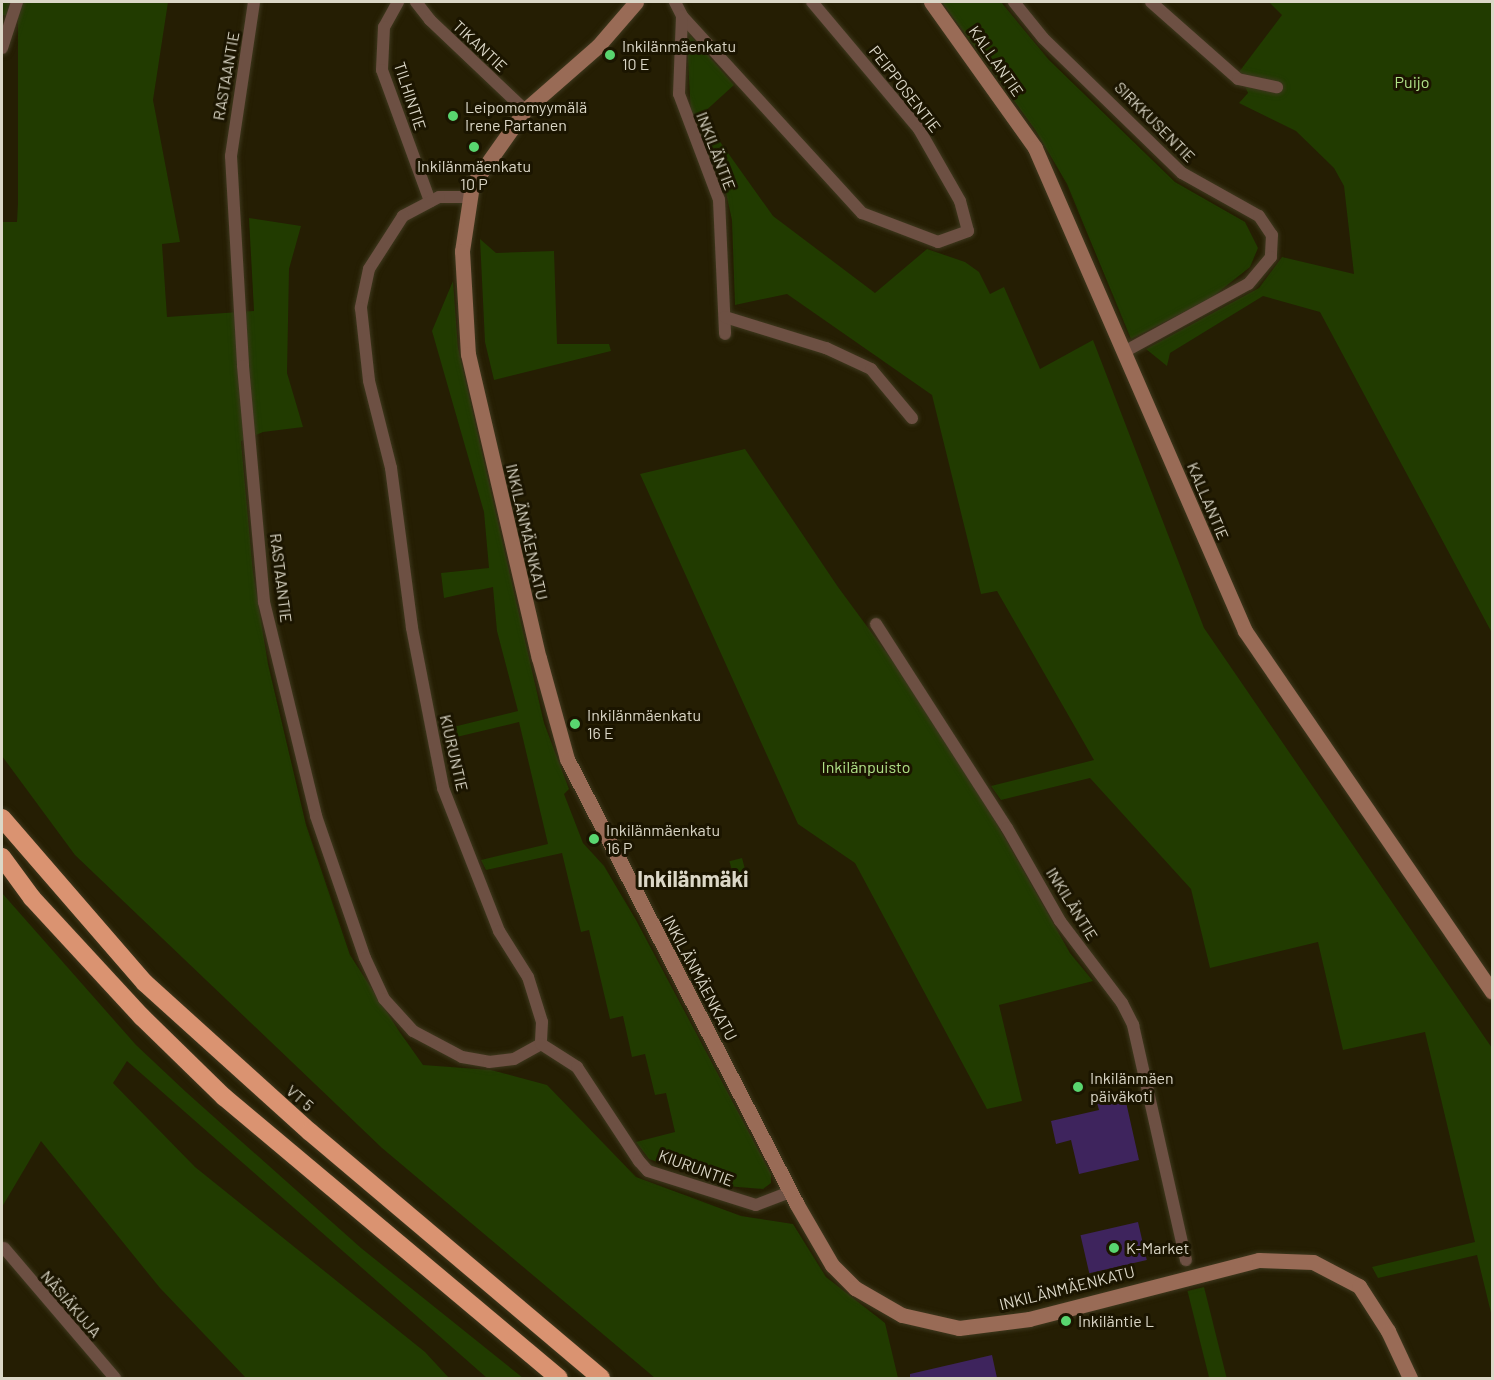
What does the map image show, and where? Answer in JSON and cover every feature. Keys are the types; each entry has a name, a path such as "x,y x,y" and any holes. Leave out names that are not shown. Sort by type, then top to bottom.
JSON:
{"highway":[{"name":"VT 5","path":"2,818 145,983 310,1132 601,1378"},
{"path":"2,857 32,898 134,1009 224,1097 559,1378"}],"street":[{"path":"2,48 16,2"},
{"name":"RASTAANTIE","path":"254,2 231,156 243,366 264,602 316,816 365,958 384,999 407,1025 435,1046 489,1062 514,1059 541,1044"},
{"name":"TILHINTIE","path":"398,2 384,27 382,70 430,201"},
{"name":"TIKANTIE","path":"416,2 430,20 525,110"},
{"name":"INKILÄNMÄENKATU","path":"636,2 598,46 525,110 490,154 468,198 462,251 468,354 558,733 579,789 790,1192 832,1265 855,1288 875,1302 923,1322 959,1328 1029,1319 1185,1277 1287,1258 1323,1266 1359,1286 1388,1331 1410,1378"},
{"path":"675,2 682,16"},
{"name":"PEIPPOSENTIE","path":"682,16 861,213 938,242 968,231 960,201 919,129 812,2"},
{"name":"KALLANTIE","path":"931,2 1035,148 1245,631 1492,992"},
{"name":"SIRKKUSENTIE","path":"1014,2 1043,38 1182,173 1259,216 1272,235 1271,257 1248,284 1124,352"},
{"path":"1151,2 1238,79 1277,87"},
{"name":"INKILÄNTIE","path":"682,16 679,94 719,201 725,334"},
{"name":"KIURUNTIE","path":"468,198 450,195 430,201 403,216 379,249 364,288 361,329 391,468 412,628 443,788 499,931 528,976 542,1022 541,1044 577,1067 648,1171 756,1205 790,1192"},
{"path":"724,317 826,348 871,369 912,418"},
{"name":"INKILÄNTIE","path":"876,624 996,810 1060,921 1122,1003 1133,1025 1186,1260"},
{"name":"NÄSIÄKUJA","path":"4,1248 115,1378"}],"green space":[{"path":"2,2 168,2 153,100 180,242 162,244 167,317 254,311 249,218 301,226 289,269 287,373 303,427 263,432 241,441 253,572 268,664 306,825 350,955 399,1031 423,1065 491,1070 547,1085 636,1177 741,1216 793,1224 826,1277 885,1323 898,1378 655,1378 382,1148 75,855 2,756 2,222 17,222 18,17 2,15"},
{"path":"942,2 1001,2 1049,60 1175,182 1245,222 1258,248 1250,267 1211,298 1131,339 1067,184 1036,131"},
{"name":"Puijo","path":"1269,2 1492,2 1492,633 1320,312 1263,296 1170,353 1167,366 1146,349 1259,288 1282,257 1354,274 1344,186 1334,168 1296,131 1239,103 1248,93 1239,72 1282,15"},
{"path":"691,36 734,85 701,115 773,216 875,293 927,249 965,262 979,272 990,294 1004,287 1040,369 1093,340 1204,628 1492,1048 1492,1317 1477,1255 1378,1278 1372,1267 1475,1242 1425,1032 1343,1050 1318,942 1210,968 1191,889 1090,778 1001,800 991,786 1094,760 997,591 981,594 932,395 787,294 735,305 732,220 726,193 691,115 687,41"},
{"path":"480,239 496,253 554,251 557,344 609,344 611,351 494,380 485,342"},
{"path":"453,281 458,348 544,723 569,789 564,794 583,843 604,866 636,920 771,1174 771,1183 763,1189 725,1186 649,1159 636,1142 675,1132 666,1093 655,1095 645,1054 632,1057 623,1016 610,1019 589,930 581,932 562,853 486,870 481,860 548,844 519,722 444,740 441,730 518,711 497,631 493,587 444,598 441,573 489,568 484,512 432,331"},
{"name":"Inkilänpuisto","path":"745,449 838,587 944,731 1070,953 1093,981 999,1005 1022,1101 987,1109 855,863 798,824 640,474"},
{"path":"742,858 749,884 736,887 729,861"},
{"path":"2,893 136,1045 186,1092 361,1248 523,1378 487,1378 127,1061 113,1083 195,1167 425,1352 449,1378 246,1378 160,1288 41,1141 2,1207"},
{"path":"1204,1287 1227,1378 1209,1378 1188,1291"}],"building":[{"name":"Inkilänmäen päiväkoti","path":"1124,1093 1139,1160 1079,1174 1071,1140 1056,1144 1051,1121 1099,1110 1096,1099"},
{"name":"K-Market","path":"1138,1222 1147,1260 1089,1273 1081,1235"},
{"path":"992,1355 997,1378 910,1378 910,1374"}],"place":[{"name":"Inkilänmäenkatu 10 E","path":"610,55"},
{"name":"Leipomomyymälä Irene Partanen","path":"453,116"},
{"name":"Inkilänmäenkatu 10 P","path":"474,147"},
{"name":"Inkilänmäenkatu 16 E","path":"575,724"},
{"name":"Inkilänmäenkatu 16 P","path":"594,839"},
{"name":"Inkilänmäen päiväkoti","path":"1078,1087"},
{"name":"K-Market","path":"1114,1248"},
{"name":"Inkiläntie L","path":"1066,1321"}],"district":[{"name":"Inkilänmäki","path":"693,879"}]}
